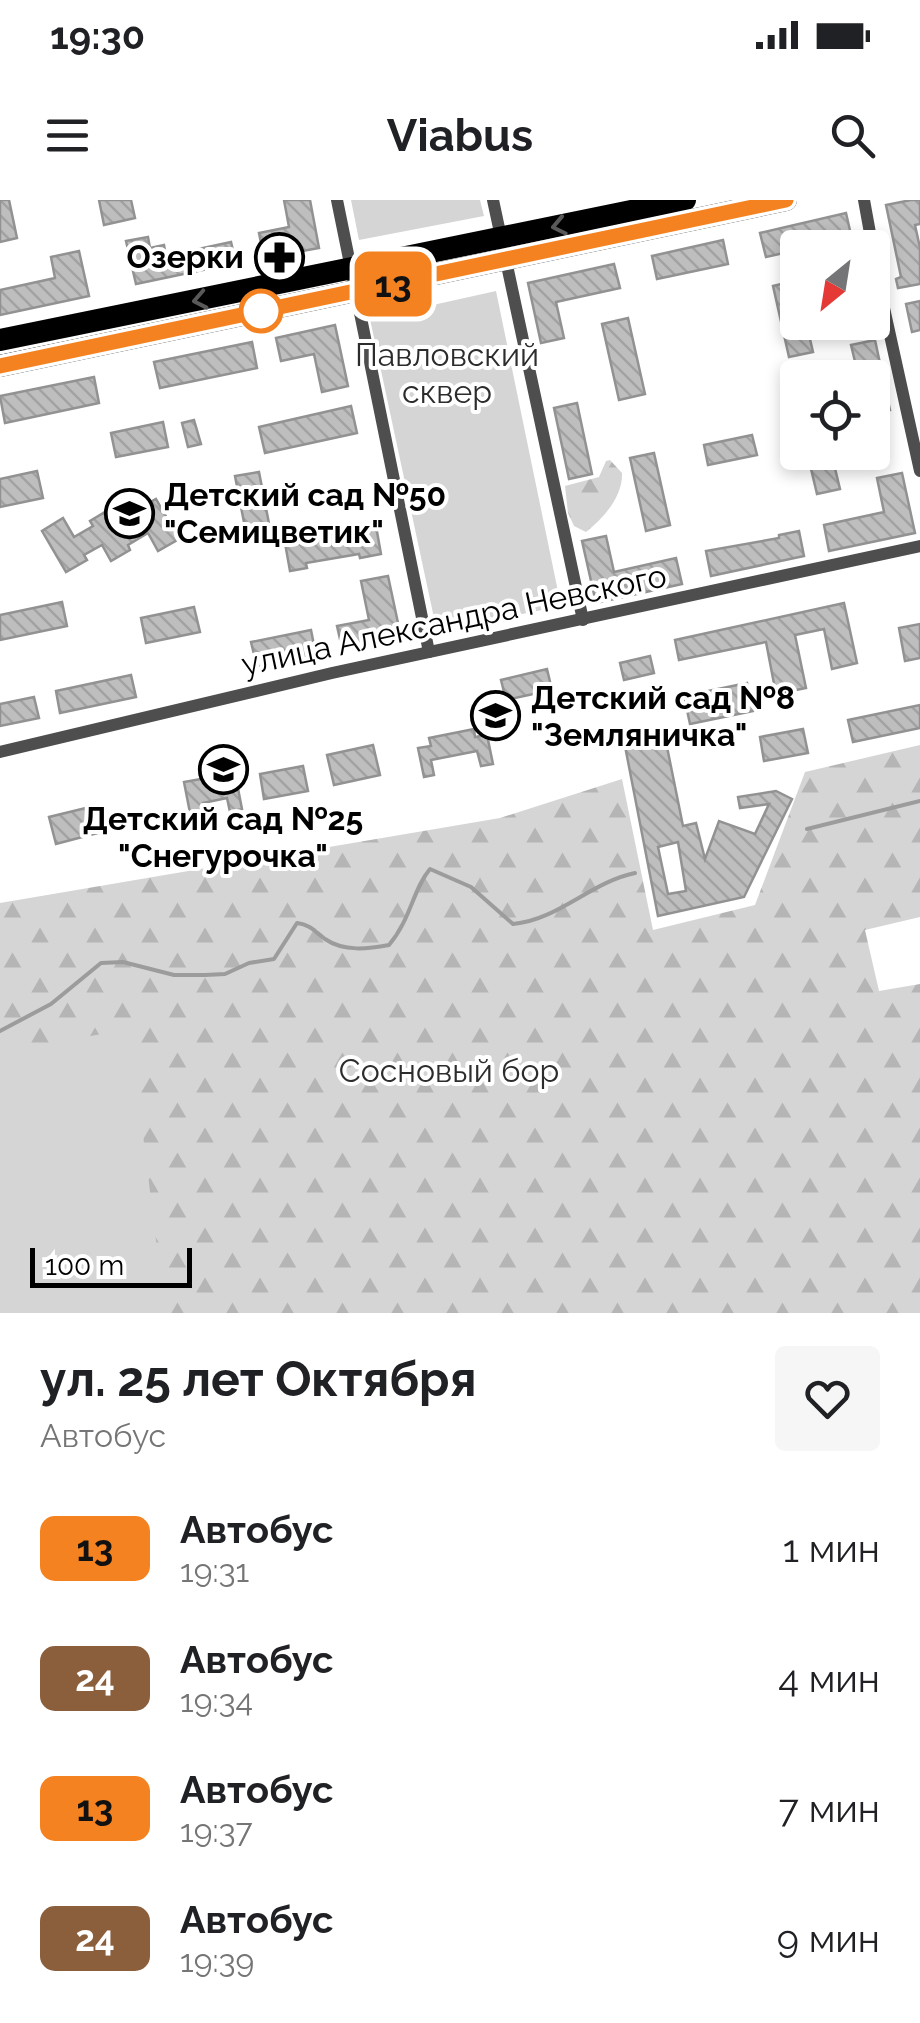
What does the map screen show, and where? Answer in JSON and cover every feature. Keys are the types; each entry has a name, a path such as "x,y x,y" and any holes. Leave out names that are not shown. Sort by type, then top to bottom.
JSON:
{"highway":[{"path":"504,249 685,200"},
{"path":"0,340 786,200"},
{"path":"0,366 353,280"}],"street":[{"path":"336,200 429,652"},
{"path":"493,200 583,620"},
{"path":"864,200 920,471"},
{"name":"улица Александра Невского","path":"0,752 429,652 920,546"}],"green space":[{"name":"Павловский сквер","path":"351,200 480,200 484,216 359,240"},
{"name":"Павловский сквер","path":"496,291 561,606 437,632 370,319"},
{"path":"610,460 622,473 619,490 606,513 586,532 574,526 568,513 565,486 599,477"},
{"name":"Сосновый бор","path":"920,745 920,917 865,930 879,991 920,984 920,1313 0,1313 0,903 500,818 622,779 653,930 755,905 805,772"},
{"path":"130,1029 165,1313 0,1313 0,1052"}],"building":[{"path":"0,200 9,200 17,238 0,242"},
{"path":"99,200 131,200 135,218 104,225"},
{"path":"284,200 310,200 319,248 264,258 259,233 289,227"},
{"path":"920,200 920,224 915,225 920,248 920,284 898,288 896,279 901,277 886,205"},
{"path":"846,213 850,230 780,230 780,254 766,257 760,233"},
{"path":"148,237 150,248 164,245 166,256 231,242 236,263 136,284 126,241"},
{"path":"723,240 728,264 657,279 652,256"},
{"path":"79,251 89,296 0,315 0,290 55,278 51,257"},
{"path":"614,264 620,288 556,302 564,338 541,343 528,283"},
{"path":"780,284 780,317 773,286"},
{"path":"920,301 920,330 912,332 906,304"},
{"path":"628,318 645,394 619,400 602,324"},
{"path":"335,325 348,386 322,392 314,354 281,361 276,338"},
{"path":"785,340 810,340 813,352 789,357"},
{"path":"875,340 879,360 855,360 851,345"},
{"path":"252,342 257,368 160,388 154,362"},
{"path":"94,377 99,403 5,423 0,396"},
{"path":"577,403 592,474 569,479 554,408"},
{"path":"351,406 357,433 265,453 259,427"},
{"path":"194,420 201,444 188,447 182,423"},
{"path":"163,422 168,447 116,457 111,433"},
{"path":"752,435 757,455 708,465 704,445"},
{"path":"654,453 670,525 646,531 630,458"},
{"path":"811,470 835,470 840,489 817,494"},
{"path":"37,471 43,498 0,507 0,479"},
{"path":"259,472 272,539 248,543 235,476"},
{"path":"902,473 915,533 829,551 824,525 884,512 877,478"},
{"path":"156,499 179,539 158,551 148,533 111,561 102,545 66,572 42,531 63,518 74,537 110,509 120,527 138,517 134,511"},
{"path":"376,526 381,554 306,563 307,568 290,571 285,543"},
{"path":"799,531 804,556 711,576 706,551"},
{"path":"606,536 614,572 676,558 682,584 596,603 582,541"},
{"path":"388,576 401,637 342,648 337,626 369,620 361,581"},
{"path":"62,602 67,626 0,640 0,615"},
{"path":"844,603 857,663 832,669 824,629 795,635 806,688 776,694 766,642 679,660 675,640"},
{"path":"194,607 200,632 146,643 141,618"},
{"path":"920,624 920,658 905,661 899,628"},
{"path":"311,630 316,655 257,667 251,642"},
{"path":"650,656 654,673 624,680 620,663"},
{"path":"547,669 552,690 506,700 501,680"},
{"path":"131,675 136,697 60,713 56,691"},
{"path":"747,683 753,711 690,724 684,696"},
{"path":"34,697 39,718 0,726 0,704"},
{"path":"920,705 920,728 853,742 848,720"},
{"path":"474,729 475,737 487,735 493,764 481,766 477,751 431,760 434,775 424,777 418,748 431,746 429,738"},
{"path":"803,729 808,753 764,761 760,737"},
{"path":"665,737 683,826 696,823 705,859 719,821 755,834 769,804 740,808 738,797 776,791 792,799 744,897 658,916 625,746","holes":["678,842 686,891 668,894 658,847"]},
{"path":"373,745 380,775 334,785 327,755"},
{"path":"303,766 308,791 264,799 260,774"},
{"path":"235,773 242,809 230,812 227,798 203,803 205,815 191,818 184,782"},
{"path":"98,805 105,831 56,844 49,817"}],"waterway":[{"path":"807,829 920,801"},
{"path":"0,1031 51,1004 101,963 123,962 174,975 225,974 249,963 274,959 297,923 348,948 389,945 430,869 471,887 513,924 545,916 604,884 635,873"}],"tram line":[{"path":"0,356 753,200"}],"bus line":[{"name":"13","path":"0,366 786,200"}],"place":[{"name":"Озерки","path":"279,257"},
{"name":"Детский сад №50 \"Семицветик\"","path":"129,513"},
{"name":"Детский сад №8 \"Земляничка\"","path":"496,716"},
{"name":"Детский сад №25 \"Снегурочка\"","path":"223,769"}]}
